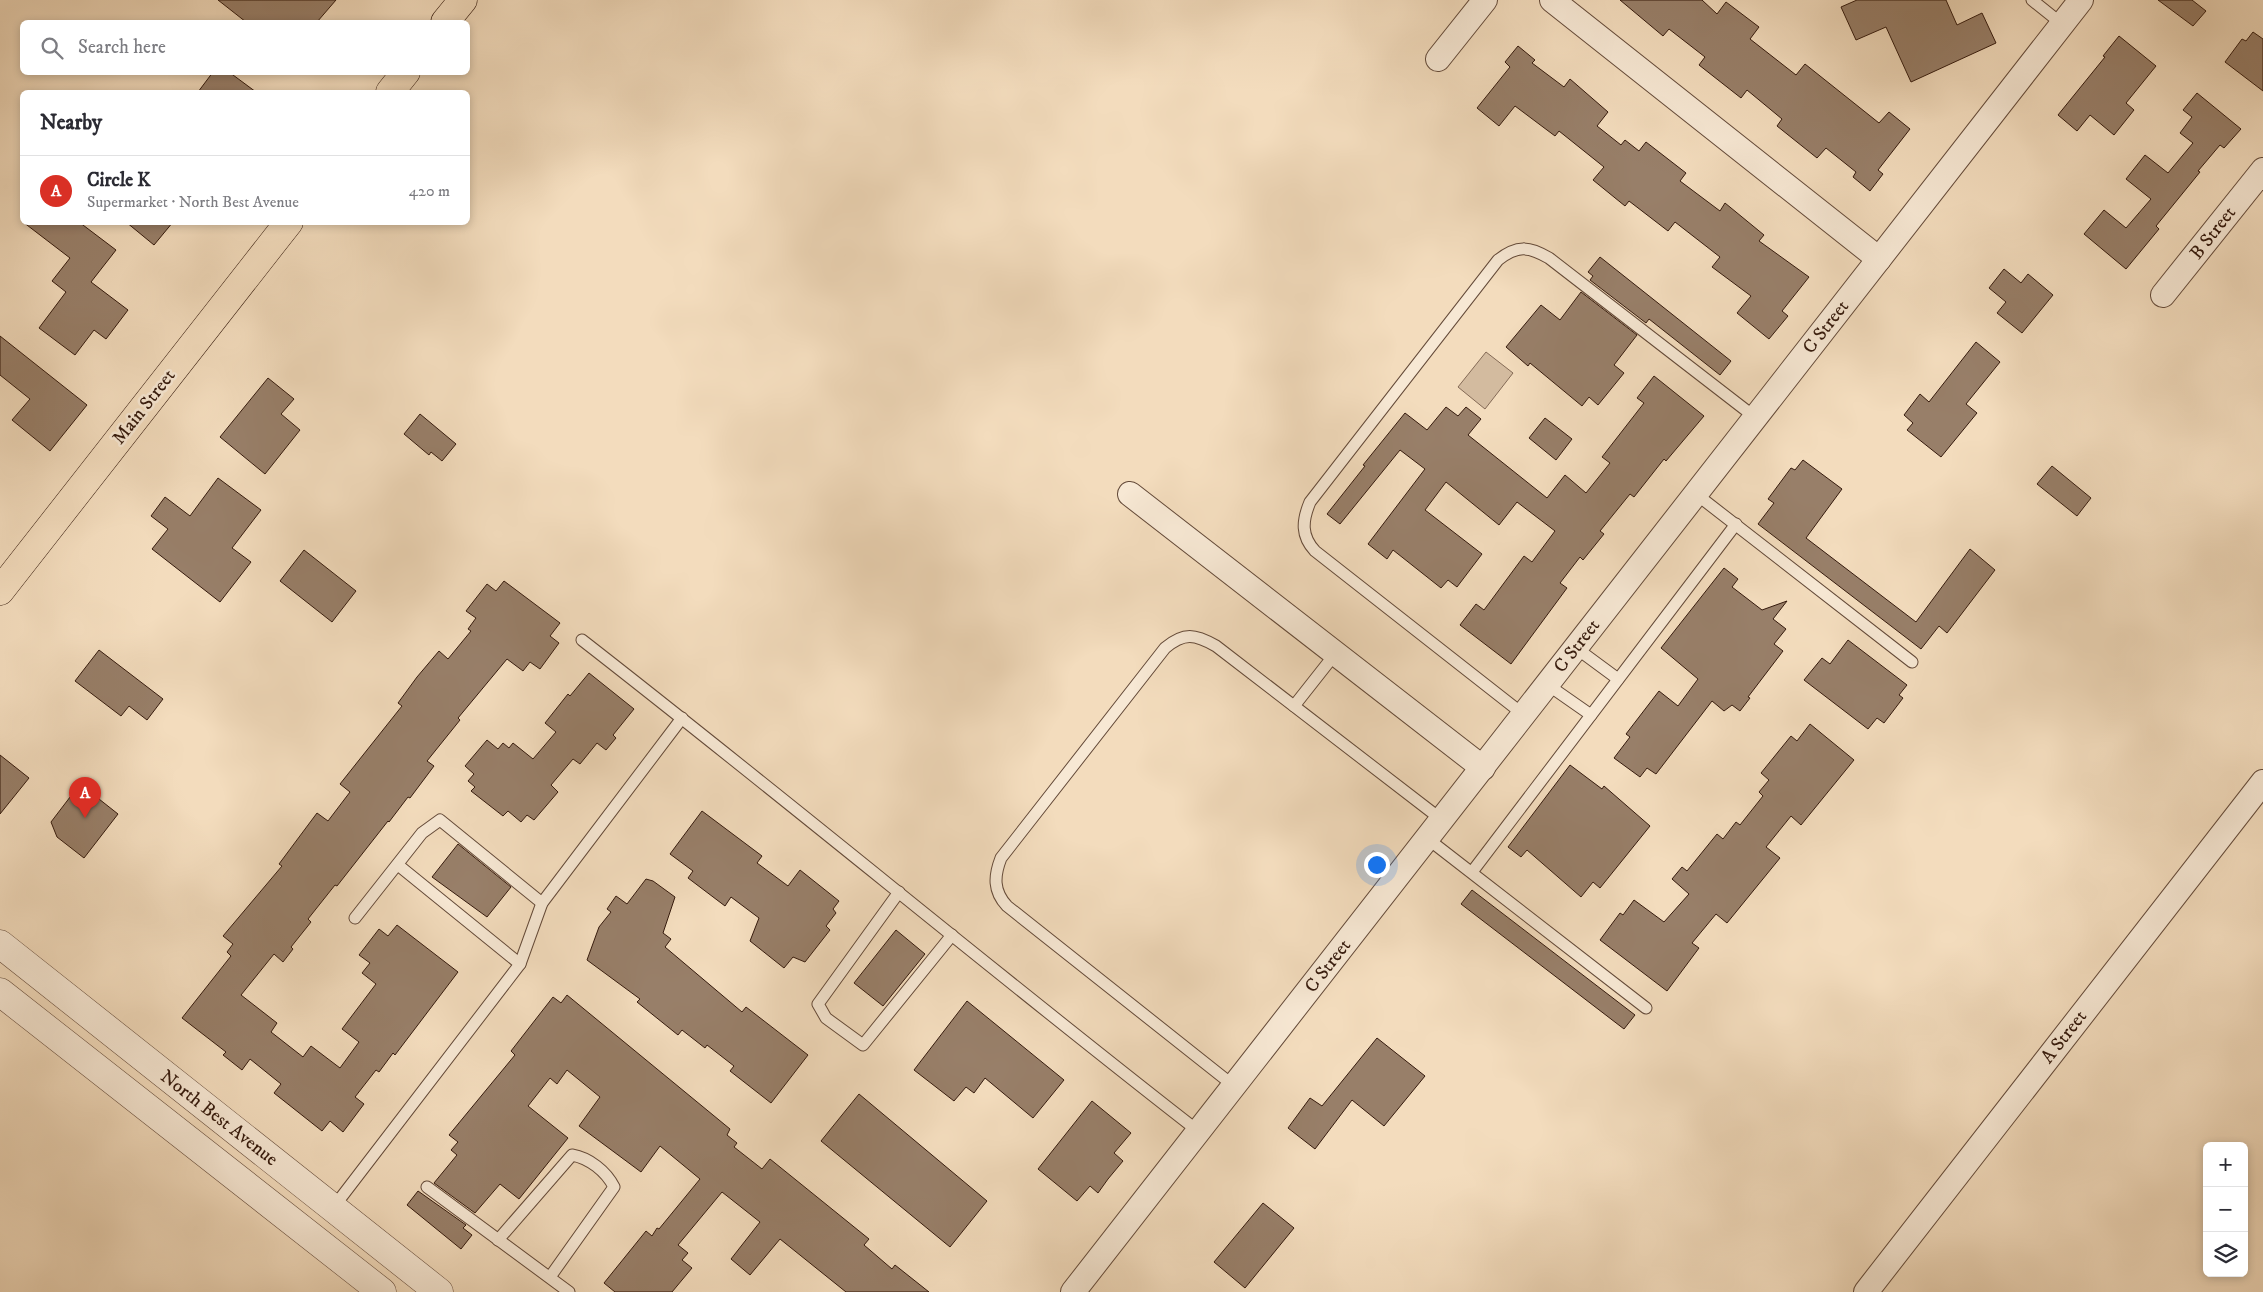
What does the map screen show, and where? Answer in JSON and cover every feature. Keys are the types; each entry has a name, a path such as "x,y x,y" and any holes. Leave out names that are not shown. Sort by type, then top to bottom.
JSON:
{"main road":[{"path":"448,20 463,0"},
{"path":"392,90 404,75"},
{"name":"Main Street","path":"0,590 287,225"}],"street":[{"path":"1438,59 1485,0"},
{"path":"1552,0 1879,258"},
{"name":"C Street","path":"1073,1292 2081,0"},
{"name":"B Street","path":"2163,295 2263,170"},
{"path":"1130,494 1483,768"},
{"name":"A Street","path":"1866,1292 2263,782"},
{"name":"North Best Avenue","path":"0,944 439,1292"},
{"name":"North Best Avenue","path":"0,992 382,1292"}],"lane":[{"path":"2032,0 2062,24"},
{"path":"1524,715 1315,551 1308,543 1304,532 1306,512 1310,502 1498,260 1509,252 1522,248 1535,250 1549,258 1756,418"},
{"path":"1696,494 1912,662"},
{"path":"1472,872 1736,524"},
{"path":"1234,1086 1006,906 999,898 996,888 995,878 1001,858 1165,648 1175,640 1188,636 1202,638 1216,646 1294,706 1435,830 1472,872 1646,1008"},
{"path":"582,640 682,718 1096,1052 1198,1131"},
{"path":"1576,648 1618,680"},
{"path":"1294,706 1335,654"},
{"path":"1548,685 1591,715"},
{"path":"333,1208 520,964 542,903 682,718"},
{"path":"355,918 422,833 440,820 542,903"},
{"path":"398,865 520,964"},
{"path":"899,892 818,1004 826,1018 862,1045 952,935"},
{"path":"498,1240 572,1155 584,1157 610,1177 614,1187 550,1277"},
{"path":"427,1187 569,1292"}],"shaded area":[{"path":"1486,352 1513,373 1485,409 1458,387"}],"building":[{"path":"218,0 336,0 319,20 243,20"},
{"path":"1620,0 1702,0 1717,14 1726,2 1759,27 1750,39 1796,75 1805,64 1879,123 1889,112 1910,129 1878,170 1883,174 1870,191 1853,177 1856,172 1826,148 1817,158 1777,126 1782,119 1747,90 1741,98 1699,65 1705,57 1669,29 1663,36"},
{"path":"1857,0 1946,0 1957,25 1982,13 1996,43 1911,82 1886,27 1856,40 1841,7"},
{"path":"2158,0 2192,0 2206,11 2193,26"},
{"path":"2253,32 2263,39 2263,91 2225,62 2242,39 2246,41"},
{"path":"2119,36 2156,66 2126,103 2134,110 2114,135 2090,115 2077,131 2058,115 2105,57 2103,56"},
{"path":"1518,46 1535,60 1532,63 1564,87 1570,79 1608,112 1597,126 1621,145 1625,140 1639,151 1646,142 1686,173 1680,181 1720,211 1725,203 1764,235 1759,241 1809,277 1782,311 1788,316 1769,339 1737,313 1751,296 1712,267 1720,257 1675,222 1668,231 1629,201 1625,206 1593,180 1604,167 1559,131 1555,136 1515,106 1499,126 1477,108 1510,67 1505,62"},
{"path":"211,75 233,75 253,90 200,90"},
{"path":"2197,93 2241,129 2224,148 2220,145 2198,171 2200,172 2156,226 2159,229 2126,269 2084,234 2104,210 2126,228 2151,199 2126,179 2145,155 2168,173 2193,143 2180,133 2192,117 2183,110"},
{"path":"27,225 83,225 116,250 91,282 128,310 106,339 94,330 75,355 39,328 66,292 52,281 70,258"},
{"path":"130,225 171,225 154,245"},
{"path":"1600,257 1731,361 1720,375 1649,319 1646,323 1590,280 1593,276 1588,272"},
{"path":"2004,269 2021,283 2028,274 2053,295 2022,333 1997,313 2006,302 1989,288"},
{"path":"1581,292 1637,335 1614,365 1624,373 1598,405 1589,397 1582,406 1530,363 1528,366 1506,347 1541,305 1560,320"},
{"path":"0,336 87,405 50,451 12,420 30,399 0,375"},
{"path":"1976,342 2000,362 1966,404 1977,413 1941,457 1907,430 1913,423 1904,415 1920,394 1929,402"},
{"path":"1654,376 1704,416 1666,461 1664,459 1634,497 1630,494 1600,531 1604,534 1583,560 1580,557 1560,583 1567,588 1511,664 1460,625 1476,604 1484,610 1524,556 1532,562 1555,531 1517,502 1499,525 1446,482 1425,510 1482,554 1457,587 1448,580 1441,588 1393,550 1387,559 1368,544 1425,469 1400,450 1340,524 1327,514 1405,413 1427,430 1446,407 1458,416 1466,407 1481,419 1468,435 1547,498 1565,475 1586,493 1610,463 1602,457 1644,403 1637,398"},
{"path":"268,378 294,399 281,414 300,430 265,474 220,437"},
{"path":"420,414 456,444 442,461 431,452 429,455 404,434"},
{"path":"1545,418 1572,439 1556,460 1529,438"},
{"path":"1803,460 1842,489 1806,538 1916,622 1970,549 1995,570 1947,633 1939,626 1921,649 1758,524 1774,503 1768,499 1791,468 1795,470"},
{"path":"2052,466 2091,498 2077,516 2037,484"},
{"path":"218,478 261,510 232,548 251,562 220,602 152,549 168,529 151,516 165,497 190,516"},
{"path":"304,550 356,591 332,622 280,581"},
{"path":"1724,568 1738,579 1732,587 1762,610 1787,601 1773,619 1786,629 1774,644 1783,651 1748,697 1750,698 1740,711 1732,705 1724,711 1712,701 1656,774 1647,768 1640,777 1614,758 1630,737 1626,734 1659,691 1678,706 1698,679 1661,648"},
{"path":"504,581 560,623 550,636 559,643 540,669 530,662 523,671 507,659 458,718 460,720 427,761 434,766 410,798 408,797 337,886 335,885 308,919 311,922 291,947 293,949 283,962 274,954 241,995 277,1023 271,1032 303,1057 311,1046 340,1068 359,1042 342,1029 376,984 362,973 370,963 359,955 379,929 388,936 397,925 458,972 395,1055 393,1053 379,1072 376,1070 355,1097 364,1104 343,1132 330,1121 322,1131 274,1093 281,1084 250,1059 242,1070 223,1055 226,1052 182,1018 231,956 227,952 233,944 223,936 282,866 279,864 317,813 328,821 350,792 340,784 402,706 398,703 417,677 439,651 448,659 471,631 468,629 476,618 466,611 487,584 496,591"},
{"path":"1848,640 1907,685 1899,695 1903,698 1884,723 1877,718 1868,729 1804,680 1822,658 1830,664"},
{"path":"99,650 163,699 147,720 129,706 121,716 75,681"},
{"path":"589,673 634,709 613,735 616,738 606,750 597,743 580,764 573,759 551,785 558,792 534,820 527,815 521,822 508,811 503,816 471,791 475,787 468,781 474,774 465,766 487,740 498,749 503,743 509,748 513,743 533,759 556,732 545,723 568,694 570,696"},
{"path":"1810,724 1854,760 1801,825 1791,816 1766,847 1780,858 1727,923 1716,914 1692,943 1699,948 1667,991 1600,940 1620,913 1623,915 1634,900 1664,922 1689,894 1672,879 1682,867 1687,871 1717,834 1723,839 1736,822 1740,825 1763,796 1759,792 1769,780 1761,773 1791,736 1797,741"},
{"path":"0,755 29,778 0,814"},
{"path":"1570,765 1602,789 1604,786 1650,826 1600,888 1593,882 1581,897 1527,850 1521,857 1508,847"},
{"path":"80,784 118,814 84,858 57,837 51,822"},
{"path":"702,811 762,856 757,863 788,886 800,870 839,901 833,909 836,913 826,926 830,930 805,962 793,957 784,968 750,941 759,918 731,897 725,906 688,878 693,871 670,854"},
{"path":"458,844 511,887 487,917 432,877"},
{"path":"646,879 653,881 675,897 663,933 671,939 665,947 742,1012 746,1007 808,1055 771,1103 730,1071 734,1066 707,1045 705,1048 682,1030 678,1035 637,1002 640,999 587,960 599,927 611,912 607,909 616,896 627,904"},
{"path":"1472,890 1635,1015 1624,1029 1461,904"},
{"path":"896,930 925,954 883,1006 854,983"},
{"path":"567,995 730,1129 727,1135 737,1143 734,1147 762,1169 770,1159 869,1239 864,1245 892,1269 895,1265 929,1292 846,1292 780,1239 750,1275 731,1259 760,1222 722,1192 678,1245 688,1253 682,1260 692,1268 672,1292 615,1292 604,1283 646,1231 652,1236 700,1179 660,1146 641,1172 579,1126 600,1097 567,1070 557,1084 550,1078 528,1106 568,1138 519,1199 500,1184 475,1213 434,1183 457,1155 451,1150 458,1142 449,1135 515,1055 511,1051 553,997 561,1003"},
{"path":"967,1001 1064,1080 1033,1118 985,1078 974,1093 966,1087 954,1101 914,1070"},
{"path":"1377,1038 1425,1076 1384,1126 1352,1100 1315,1149 1288,1128 1310,1098 1322,1106"},
{"path":"859,1094 987,1201 950,1247 821,1141"},
{"path":"1092,1101 1131,1133 1114,1153 1123,1161 1098,1193 1090,1186 1077,1201 1038,1169"},
{"path":"418,1191 466,1225 463,1228 472,1235 461,1249 407,1205"},
{"path":"1263,1203 1294,1228 1245,1288 1214,1262"}],"place":[{"name":"Circle K","path":"85,818"}]}
